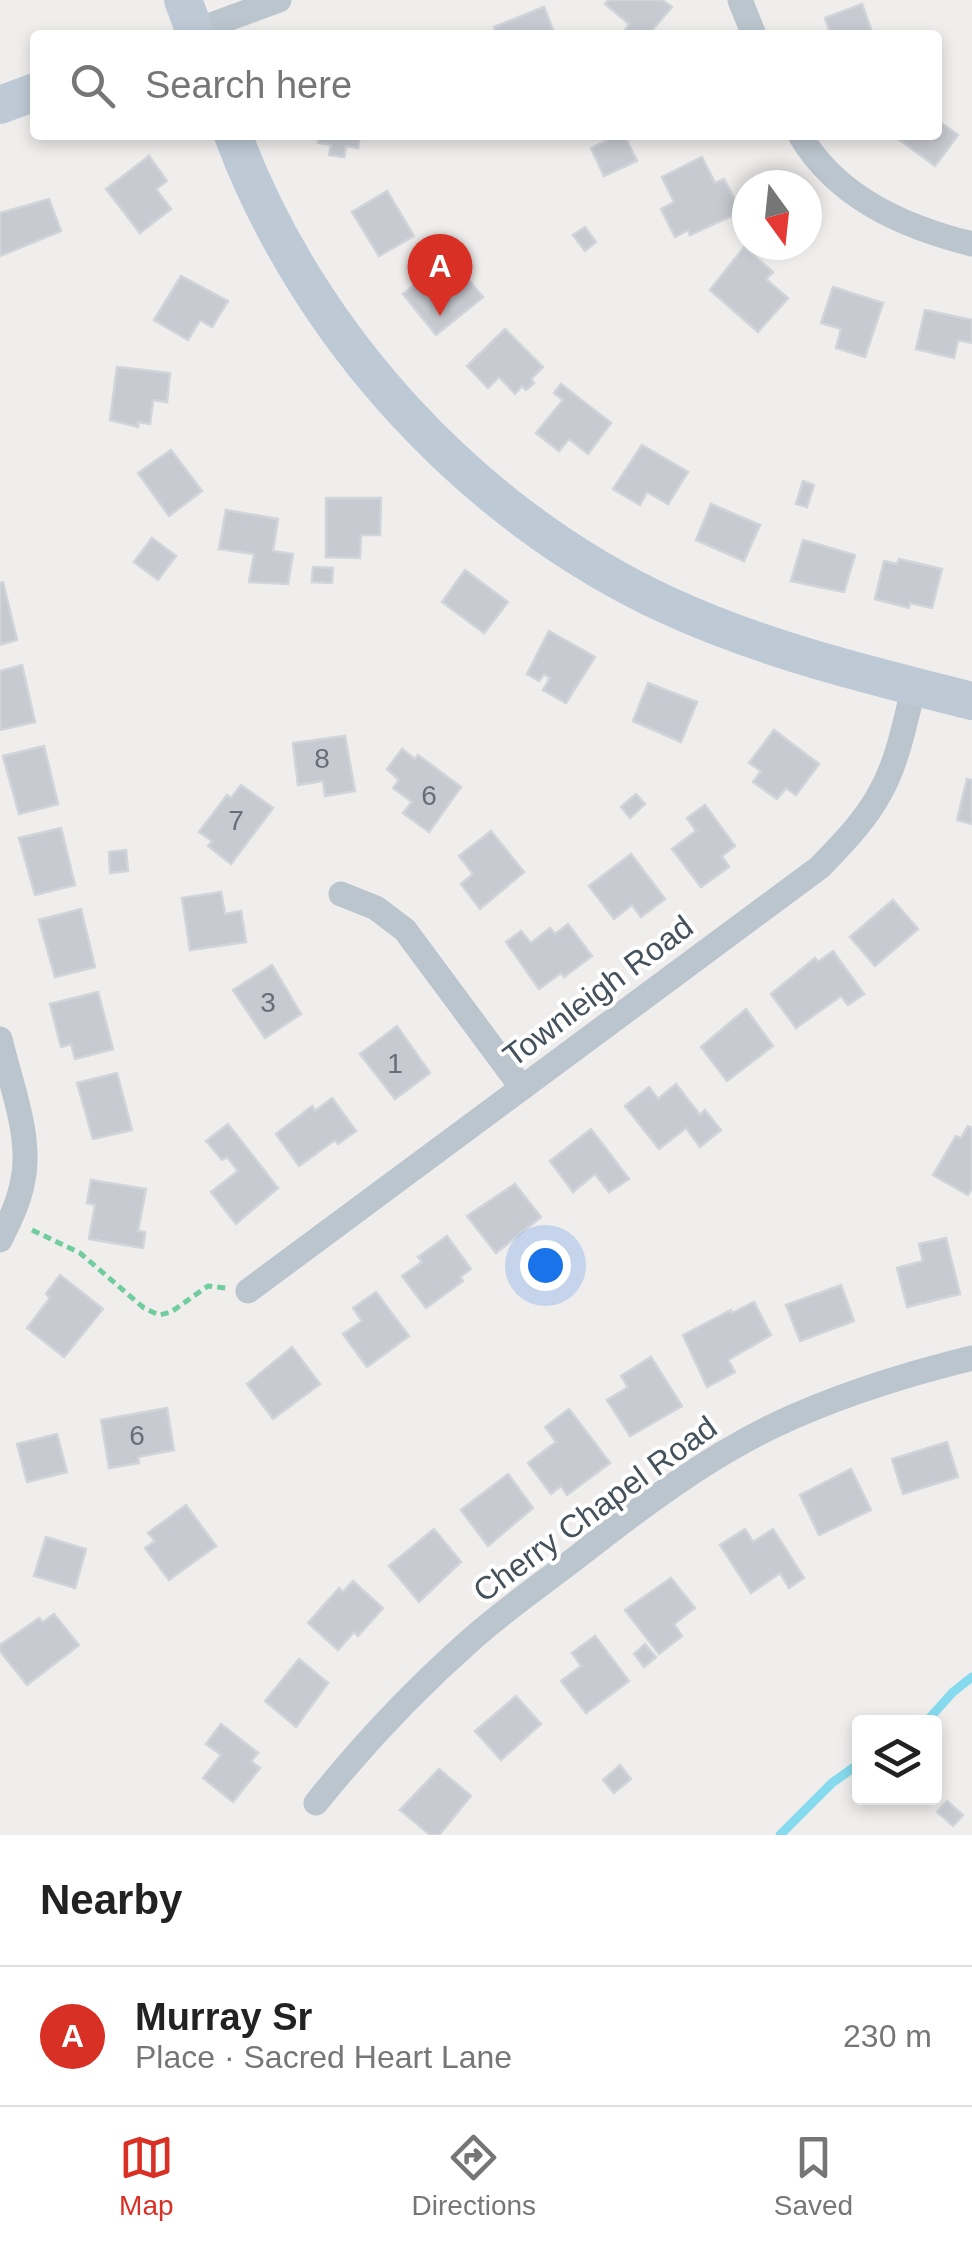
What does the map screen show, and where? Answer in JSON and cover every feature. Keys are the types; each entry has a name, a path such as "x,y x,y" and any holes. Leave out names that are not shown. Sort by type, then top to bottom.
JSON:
{"street":[{"path":"190,25 279,0"},
{"path":"740,0 752,30"},
{"path":"0,106 30,94"},
{"path":"235,140 275,227 329,316 416,423 524,518 615,578 666,604 772,646 972,700"},
{"path":"804,140 826,169 874,208 906,224 972,244"},
{"name":"Townleigh Road","path":"248,1291 831,855 855,830 881,792 896,754 914,686"},
{"path":"342,894 376,908 405,930 522,1088"},
{"path":"0,1039 23,1142 24,1176 5,1230"},
{"name":"Cherry Chapel Road","path":"316,1803 361,1746 476,1635 638,1510 713,1458 838,1398 972,1358"}],"path":[{"path":"5,1230 80,1253 144,1308 159,1315 171,1312 208,1286 248,1291"}],"building":[{"path":"609,0 662,0 672,7 652,30 625,30 629,24 605,4"},
{"path":"862,4 871,30 829,30 825,18"},
{"path":"544,7 553,30 495,30 494,27"},
{"path":"942,124 958,135 935,166 900,140 942,140"},
{"path":"359,140 358,148 346,146 344,157 329,155 331,145 318,143"},
{"path":"608,140 626,140 637,161 604,176 591,148"},
{"path":"149,156 167,181 156,189 171,209 140,233 106,189"},
{"path":"702,157 715,183 724,179 732,195 732,216 690,235 688,230 675,237 661,209 674,202 662,177"},
{"path":"387,191 414,236 379,256 352,212"},
{"path":"49,199 61,231 0,256 0,213"},
{"path":"585,227 596,242 585,251 573,235"},
{"path":"734,260 759,260 773,272 766,279 788,298 758,332 710,290"},
{"path":"439,266 456,287 467,278 483,297 436,335 403,294"},
{"path":"181,276 228,301 212,327 200,320 188,340 154,320"},
{"path":"833,287 883,303 865,357 836,348 841,329 821,323"},
{"path":"925,310 972,320 972,343 958,340 954,358 916,349"},
{"path":"505,329 543,367 531,379 534,383 526,390 522,386 515,394 499,377 488,388 467,366"},
{"path":"117,367 170,373 167,402 153,400 150,424 138,422 138,427 110,420"},
{"path":"561,384 611,423 588,454 569,439 559,451 536,433 563,400 554,393"},
{"path":"642,445 688,472 668,504 647,492 640,505 613,489"},
{"path":"171,450 202,491 169,516 138,473"},
{"path":"803,481 814,485 807,507 796,504"},
{"path":"326,498 381,498 380,535 361,535 360,558 326,557"},
{"path":"711,504 760,525 744,561 696,540"},
{"path":"226,510 278,519 273,551 293,554 288,584 249,582 254,554 219,549"},
{"path":"152,538 176,556 158,580 134,562"},
{"path":"803,540 855,555 844,592 791,581"},
{"path":"899,559 942,569 932,608 910,603 909,608 875,599 884,561 897,564"},
{"path":"313,567 333,568 332,583 312,582"},
{"path":"465,570 508,602 484,633 442,602"},
{"path":"3,582 17,640 0,645 0,583"},
{"path":"549,631 595,657 566,703 543,690 550,678 544,674 539,681 527,674"},
{"path":"22,665 35,722 0,730 0,671"},
{"path":"648,683 697,702 681,742 633,721"},
{"path":"774,730 819,764 796,795 786,788 777,799 753,782 761,771 749,763"},
{"path":"345,736 355,791 325,796 323,781 298,785 293,743"},
{"path":"44,746 58,804 19,814 3,756"},
{"path":"402,749 415,759 418,755 461,787 429,832 403,813 412,802 393,788 399,780 387,769"},
{"path":"967,779 972,780 972,824 957,820"},
{"path":"241,785 273,808 231,864 208,846 212,841 199,832 227,795 231,798"},
{"path":"636,794 645,804 630,818 621,807"},
{"path":"705,805 735,846 722,856 729,867 701,887 672,849 696,831 687,818"},
{"path":"61,828 75,885 35,895 19,838"},
{"path":"491,831 524,872 480,909 461,884 473,874 459,856"},
{"path":"126,850 128,871 110,873 109,852"},
{"path":"631,854 665,899 641,917 632,905 614,919 589,886"},
{"path":"221,892 225,914 241,911 246,942 190,950 182,898"},
{"path":"893,900 918,929 875,966 850,937"},
{"path":"81,909 95,967 55,977 39,920"},
{"path":"568,924 592,956 564,977 561,973 539,989 506,942 521,931 531,943 550,928 555,934"},
{"path":"833,951 864,994 848,1005 841,996 796,1028 771,994 815,958 818,962"},
{"path":"272,965 301,1014 265,1038 233,990"},
{"path":"98,992 113,1049 75,1059 71,1044 61,1047 50,1004"},
{"path":"746,1009 773,1046 727,1081 701,1047"},
{"path":"397,1026 430,1073 395,1099 360,1054"},
{"path":"117,1073 132,1130 93,1139 77,1083"},
{"path":"676,1084 700,1115 705,1110 721,1130 700,1147 686,1128 659,1149 625,1106 649,1087 658,1099"},
{"path":"332,1098 356,1131 338,1144 335,1140 299,1166 276,1134 312,1106 315,1111"},
{"path":"228,1124 278,1188 236,1224 211,1192 238,1171 206,1141"},
{"path":"968,1126 972,1128 972,1188 968,1195 933,1175 956,1136 961,1138"},
{"path":"591,1129 629,1179 609,1192 595,1174 573,1192 550,1161"},
{"path":"91,1180 146,1189 138,1231 145,1232 143,1248 89,1239 95,1205 87,1203"},
{"path":"515,1184 541,1217 496,1253 467,1216"},
{"path":"447,1236 471,1269 460,1277 463,1281 426,1308 402,1276 422,1262 418,1257"},
{"path":"946,1238 960,1294 907,1307 897,1268 923,1261 919,1244"},
{"path":"60,1275 103,1309 64,1357 27,1328 50,1298 46,1294"},
{"path":"841,1285 854,1321 800,1341 786,1305"},
{"path":"376,1292 409,1336 367,1367 343,1334 362,1321 353,1308"},
{"path":"754,1302 771,1335 728,1360 735,1372 707,1387 683,1335"},
{"path":"292,1347 320,1384 273,1419 247,1384"},
{"path":"651,1357 682,1406 630,1436 607,1400 628,1387 621,1376"},
{"path":"167,1408 174,1450 138,1457 139,1463 109,1468 101,1420"},
{"path":"569,1409 610,1463 567,1495 561,1486 551,1494 528,1463 556,1442 545,1427"},
{"path":"57,1434 67,1472 27,1482 17,1444"},
{"path":"947,1442 958,1477 903,1494 892,1459"},
{"path":"851,1469 871,1510 819,1535 800,1495"},
{"path":"508,1474 533,1508 488,1546 461,1510"},
{"path":"186,1505 216,1546 169,1580 145,1548 155,1541 148,1533"},
{"path":"434,1529 461,1562 419,1602 389,1566"},
{"path":"745,1529 753,1542 773,1529 804,1578 789,1588 780,1573 751,1593 720,1545"},
{"path":"46,1537 86,1549 75,1588 34,1576"},
{"path":"671,1578 695,1608 674,1624 682,1636 659,1654 625,1610"},
{"path":"353,1581 383,1608 358,1636 354,1632 338,1650 308,1623 339,1588 343,1592"},
{"path":"54,1614 79,1645 27,1685 0,1651 0,1645 39,1618 43,1622"},
{"path":"595,1636 629,1681 586,1713 561,1681 581,1666 572,1653"},
{"path":"645,1644 656,1657 644,1667 634,1654"},
{"path":"299,1659 328,1683 296,1727 265,1701"},
{"path":"516,1696 541,1724 501,1760 475,1731"},
{"path":"221,1724 258,1753 251,1761 260,1768 233,1802 203,1778 221,1755 206,1744"},
{"path":"620,1765 631,1779 614,1793 603,1780"},
{"path":"439,1769 471,1796 439,1835 430,1835 400,1810"},
{"path":"947,1801 963,1815 953,1826 937,1812"}],"waterway":[{"path":"932,1715 972,1677"},
{"path":"780,1835 832,1783 852,1769"}],"place":[{"name":"Murray Sr","path":"440,316"}]}
